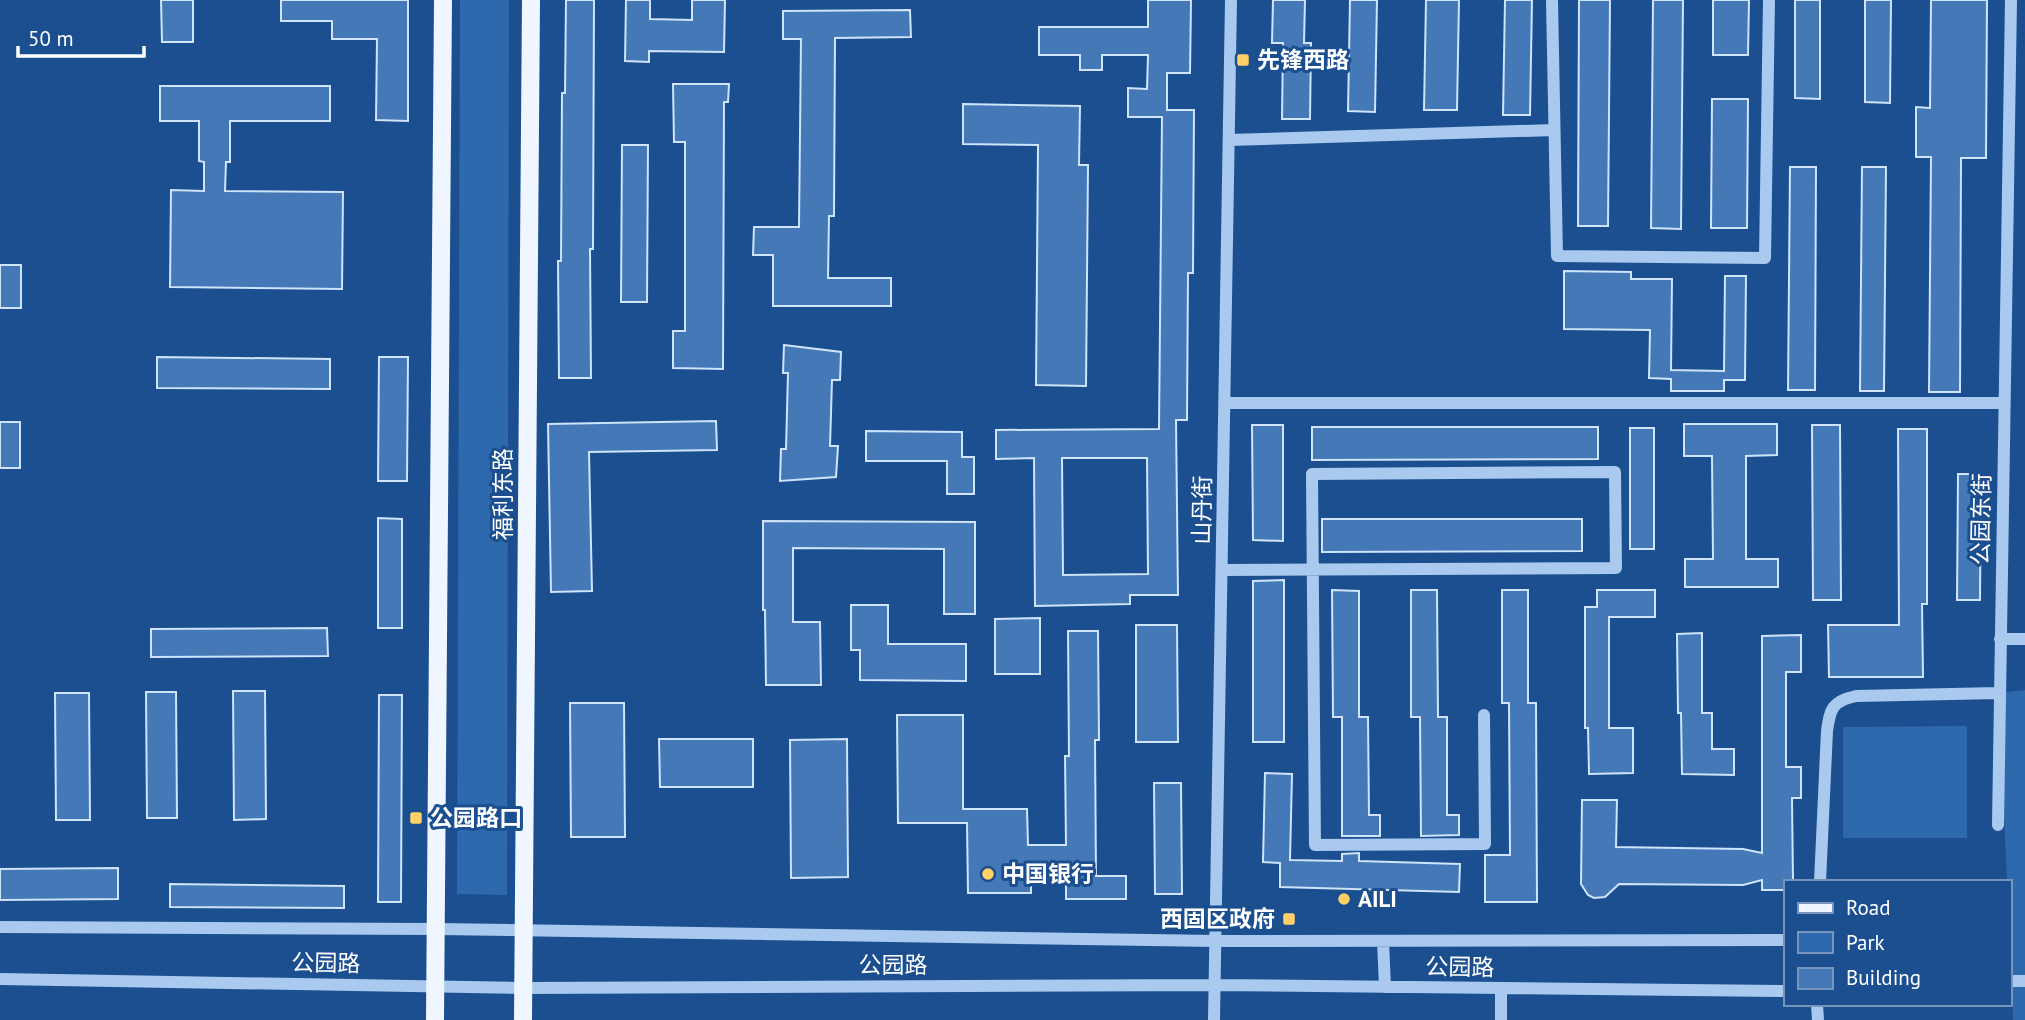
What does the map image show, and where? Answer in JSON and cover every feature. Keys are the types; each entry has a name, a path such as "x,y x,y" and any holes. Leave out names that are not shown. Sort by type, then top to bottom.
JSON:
{"main road":[{"path":"435,1020 443,0"},
{"name":"福利东路","path":"523,1020 531,0"}],"street":[{"name":"山丹街","path":"1214,1020 1231,0"},
{"path":"1552,1 1557,256 1765,258 1769,0"},
{"name":"公园东街","path":"1998,825 2011,0"},
{"path":"1229,141 1554,130"},
{"path":"1225,403 2004,403"},
{"path":"1222,570 1313,570 1616,568 1615,472 1312,474 1313,570 1315,845 1485,844 1483,715"},
{"path":"2000,639 2025,639"},
{"path":"1820,880 1827,731 1830,712 1835,705 1844,698 1856,696 1999,693"},
{"name":"公园路","path":"0,927 436,929 1216,941 1784,940"},
{"path":"1383,941 1385,987"},
{"name":"公园路","path":"0,979 523,988 1214,985 1784,991"},
{"path":"1501,988 1501,1020"}],"green space":[{"path":"460,0 509,0 507,895 457,894"},
{"path":"2025,690 2025,1020 2013,1020 2011,880 2007,880 1999,693"},
{"path":"1967,726 1967,838 1843,838 1843,727"}],"building":[{"path":"161,0 193,0 193,42 162,42"},
{"path":"281,0 408,0 408,121 376,120 377,39 332,39 332,21 281,21"},
{"path":"566,0 594,0 591,378 559,378 558,261 561,261 562,93 565,93"},
{"path":"626,0 650,0 650,19 692,20 692,0 725,0 724,52 649,51 649,62 625,61"},
{"path":"1148,0 1191,0 1190,73 1167,73 1167,110 1194,110 1193,273 1188,273 1187,420 1176,420 1178,595 1130,595 1130,604 1035,606 1034,458 996,459 996,430 1159,429 1162,117 1128,117 1128,88 1147,89 1148,55 1102,55 1102,70 1080,70 1080,55 1039,55 1039,27 1148,27","holes":["1062,458 1147,458 1148,574 1063,575"]},
{"path":"1273,0 1305,0 1304,43 1311,43 1310,119 1282,119 1283,43 1272,43"},
{"path":"1350,0 1377,0 1375,112 1348,111"},
{"path":"1426,0 1459,0 1457,110 1424,110"},
{"path":"1505,0 1532,0 1530,115 1503,115"},
{"path":"1579,0 1610,0 1608,226 1578,226"},
{"path":"1653,0 1683,0 1681,229 1651,228"},
{"path":"1713,0 1749,0 1748,55 1713,55"},
{"path":"1795,0 1820,0 1820,99 1795,98"},
{"path":"1865,0 1891,0 1890,103 1865,102"},
{"path":"1931,0 1987,0 1986,158 1961,158 1960,392 1929,392 1931,157 1916,157 1916,107 1930,108"},
{"path":"910,10 911,37 835,38 834,216 829,216 828,278 891,278 891,306 773,306 773,255 753,255 754,227 799,227 801,39 783,39 783,11"},
{"path":"673,84 729,84 728,102 724,102 723,369 673,368 673,331 685,331 685,142 674,142"},
{"path":"160,86 330,86 330,121 230,121 230,162 226,162 225,191 343,192 342,289 170,287 171,190 204,191 204,162 199,161 199,121 160,121"},
{"path":"1712,99 1748,99 1747,228 1711,228"},
{"path":"963,104 1080,106 1079,165 1088,165 1086,386 1036,385 1038,145 963,144"},
{"path":"622,145 648,145 647,302 621,302"},
{"path":"1790,167 1816,167 1815,390 1788,390"},
{"path":"1862,167 1886,167 1884,391 1860,391"},
{"path":"0,265 21,265 21,308 0,308"},
{"path":"1564,271 1631,272 1631,279 1672,279 1671,370 1724,371 1725,276 1746,276 1745,380 1724,380 1724,391 1671,391 1671,379 1649,378 1650,330 1564,329"},
{"path":"784,345 841,352 840,380 832,380 830,446 838,446 836,477 780,481 781,449 786,449 788,373 783,373"},
{"path":"157,357 330,359 330,389 157,388"},
{"path":"379,357 408,357 407,481 378,481"},
{"path":"716,421 717,450 589,452 592,591 551,592 548,424"},
{"path":"0,422 20,422 20,468 0,468"},
{"path":"1684,424 1777,424 1777,455 1746,456 1746,559 1778,559 1778,587 1685,587 1685,559 1713,559 1712,456 1684,456"},
{"path":"1252,425 1283,425 1283,541 1253,540"},
{"path":"1812,425 1840,425 1841,600 1813,600"},
{"path":"1312,427 1598,427 1598,459 1312,460"},
{"path":"1630,428 1654,428 1654,549 1630,549"},
{"path":"1898,429 1927,429 1927,604 1922,604 1923,677 1829,677 1828,625 1899,625"},
{"path":"866,431 962,432 962,457 974,457 974,494 947,494 947,461 866,461"},
{"path":"1958,474 1981,474 1980,600 1957,600"},
{"path":"378,518 402,519 402,628 378,628"},
{"path":"1322,519 1582,519 1582,551 1322,552"},
{"path":"763,521 975,522 975,614 944,614 944,549 793,548 793,622 820,622 821,685 766,685"},
{"path":"1284,580 1284,742 1253,742 1253,581"},
{"path":"1332,590 1359,591 1359,717 1368,717 1369,815 1380,815 1380,836 1342,836 1342,717 1333,717"},
{"path":"1411,590 1437,590 1438,717 1447,717 1447,815 1459,815 1459,835 1421,836 1420,717 1411,717"},
{"path":"1502,590 1528,590 1528,703 1536,703 1537,902 1485,902 1485,855 1510,855 1509,703 1502,703"},
{"path":"1597,590 1655,590 1655,617 1609,617 1609,728 1633,728 1633,773 1589,774 1588,728 1585,728 1585,607 1597,607"},
{"path":"851,605 888,605 888,644 966,644 966,681 860,680 860,650 851,650"},
{"path":"1040,618 1040,674 995,674 995,619"},
{"path":"1136,625 1177,625 1178,742 1136,742"},
{"path":"327,628 328,656 151,657 151,629"},
{"path":"1068,631 1098,631 1099,740 1095,740 1096,876 1126,876 1126,899 1066,899 1066,871 1031,871 1031,893 968,893 967,823 898,823 897,715 963,715 963,809 1027,809 1028,845 1066,845 1065,756 1069,756"},
{"path":"1702,633 1702,713 1712,713 1712,749 1734,749 1734,775 1682,774 1677,634"},
{"path":"1801,635 1801,672 1786,672 1786,767 1801,767 1801,798 1792,798 1793,880 1784,880 1784,890 1762,890 1762,880 1743,885 1619,884 1605,897 1594,898 1588,895 1581,884 1582,800 1617,800 1616,847 1743,849 1762,853 1762,636"},
{"path":"233,691 265,691 266,819 234,820"},
{"path":"146,692 176,692 177,818 147,818"},
{"path":"55,693 89,693 90,820 56,820"},
{"path":"379,695 402,695 401,902 378,902"},
{"path":"570,703 624,703 625,837 571,837"},
{"path":"659,739 753,739 753,787 660,787"},
{"path":"847,739 848,877 791,878 790,740"},
{"path":"1265,773 1292,774 1290,860 1342,861 1342,854 1359,853 1359,861 1460,864 1459,892 1280,887 1280,863 1263,862"},
{"path":"1154,783 1181,783 1182,894 1155,894"},
{"path":"118,868 118,899 0,900 0,869"},
{"path":"170,884 344,886 344,908 170,907"}],"place":[{"name":"先锋西路","path":"1243,60"},
{"name":"公园路口","path":"416,818"},
{"name":"中国银行","path":"988,874"},
{"name":"AILI","path":"1344,899"},
{"name":"西固区政府","path":"1289,919"}]}
